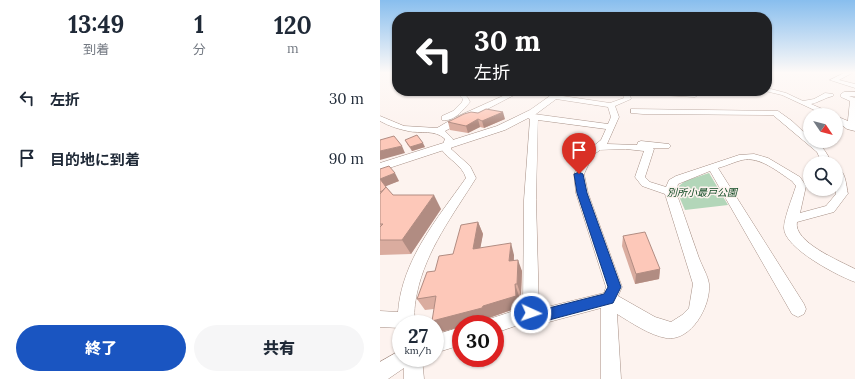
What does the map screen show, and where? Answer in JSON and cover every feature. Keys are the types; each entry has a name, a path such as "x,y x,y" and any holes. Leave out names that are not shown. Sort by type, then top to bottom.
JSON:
{"street":[{"path":"772,91 784,94 814,108"},
{"path":"843,122 852,128 854,100 843,96 844,94 855,94"},
{"path":"802,103 816,101 825,95 831,95"},
{"path":"435,130 435,124 456,112 463,106 466,99 463,96"},
{"path":"435,130 507,96"},
{"path":"380,167 501,128 530,116 557,96"},
{"path":"570,96 612,104 628,99 627,96"},
{"path":"602,147 615,117 612,104"},
{"path":"634,111 657,113 700,112 758,115 775,113 790,123 804,138 821,151 824,156"},
{"path":"530,116 610,128"},
{"path":"530,116 531,313 534,318 609,299 651,325 671,330 683,324 694,315 700,300 701,284 670,192 673,182 742,157 754,157 765,160 796,179 801,186 790,229 794,238 807,249 855,276"},
{"path":"380,118 387,123 400,127 417,130 435,130 445,134 449,139 446,149 469,170 471,178 430,239 413,276 407,315"},
{"path":"611,379 608,347 609,299 614,287 582,193 579,174 589,154 610,144 666,146"},
{"path":"602,147 626,146 649,149 640,177 646,184 670,192"},
{"path":"712,167 798,309"},
{"path":"792,218 830,209 840,196"},
{"path":"504,322 531,313"},
{"path":"380,319 392,320"},
{"path":"380,373 392,365"},
{"path":"413,367 414,379"}],"green space":[{"name":"別所小最戸公園","path":"709,173 728,205 685,210 678,194 679,186 685,181"}],"building":[{"path":"486,109 503,112 482,121 478,119 466,126 448,122 464,114 471,112 478,113"},
{"path":"417,135 423,143 410,147 405,140"},
{"path":"394,136 402,146 380,151 380,140"},
{"path":"389,166 395,173 380,179 380,169"},
{"path":"380,179 386,187 380,192"},
{"path":"386,187 393,195 434,195 402,240 380,240 380,227 383,224 380,224 380,194"},
{"path":"478,222 473,249 511,243 509,261 518,260 517,284 515,284 516,296 483,306 482,308 444,318 444,315 433,315 436,296 417,299 427,272 435,271 439,256 453,254 461,225"},
{"path":"645,232 660,269 636,274 623,236"}],"route":[{"path":"531,313 534,318 609,299 614,287 582,193 579,174"}]}
